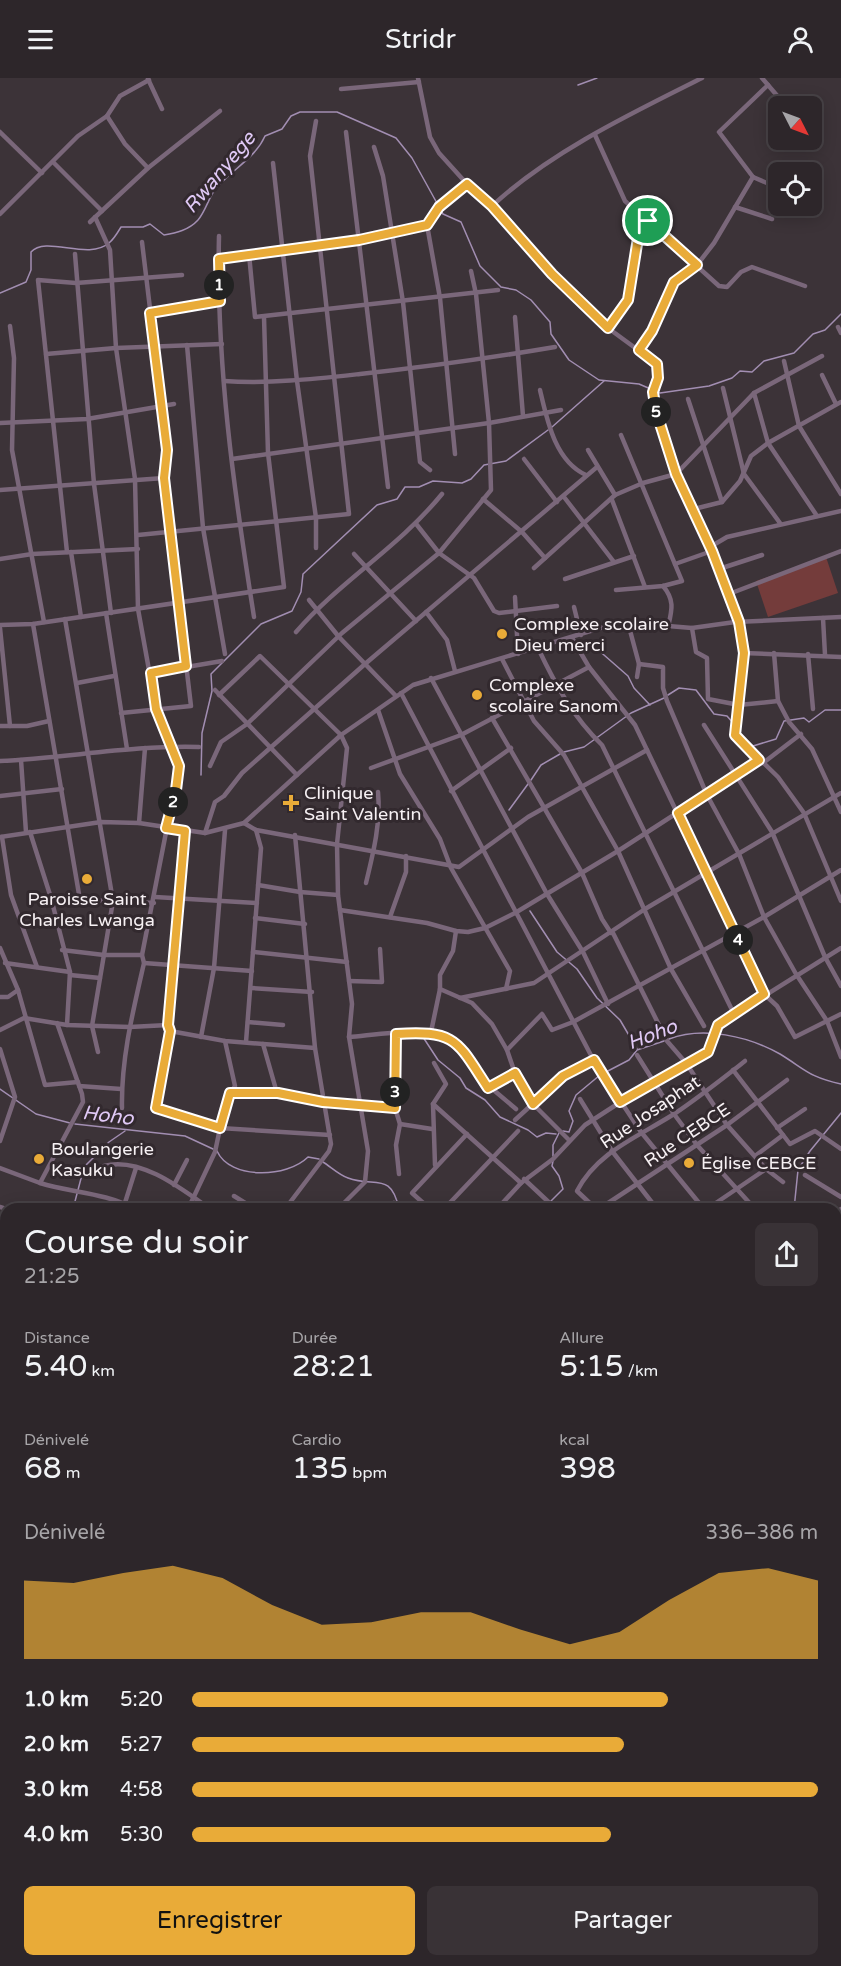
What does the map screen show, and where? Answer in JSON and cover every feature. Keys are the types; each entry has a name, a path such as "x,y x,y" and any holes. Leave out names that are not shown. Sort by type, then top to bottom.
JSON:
{"street":[{"path":"349,78 351,87"},
{"path":"685,78 688,85"},
{"path":"492,206 513,186 595,135 702,78"},
{"path":"762,78 777,96"},
{"path":"0,214 78,136 107,116 120,96 148,79 162,109"},
{"path":"341,89 418,80 430,137 440,153 467,184 492,206 552,274 608,328 657,364 659,369 653,392 656,411 676,474 694,509 739,622 744,653 737,739 778,777 804,813 841,901"},
{"path":"768,85 718,132 753,177 768,184"},
{"path":"90,222 148,168 220,111"},
{"path":"107,116 125,144 148,168"},
{"path":"138,535 278,519 349,514 336,377 310,156 316,121"},
{"path":"0,132 42,173"},
{"path":"346,132 388,487"},
{"path":"595,135 625,201 719,286 727,287 741,272 752,267 805,286"},
{"path":"374,147 383,176 403,302 420,462 429,470"},
{"path":"53,162 102,211"},
{"path":"273,163 297,381 316,518 316,548"},
{"path":"639,350 652,331 674,282 697,265 714,243 753,177"},
{"path":"455,454 440,298 427,225 439,207 467,184"},
{"path":"735,207 772,219"},
{"path":"95,217 110,250 117,348 135,479 138,609 156,709 179,766 142,955 144,963 130,1027 121,1089 122,1108"},
{"path":"608,328 628,300 638,238 648,221"},
{"path":"219,259 284,248 359,240 427,225"},
{"path":"219,236 224,381 239,524 254,617"},
{"path":"121,713 191,706 164,478 167,450 142,242"},
{"path":"75,254 87,419 104,550 114,676 127,749"},
{"path":"249,254 255,317 498,290"},
{"path":"210,766 221,742 247,724 339,637 439,553 491,490 489,423 476,294 471,271"},
{"path":"81,617 59,486 38,280 76,283 182,275"},
{"path":"150,313 220,301"},
{"path":"515,316 523,416"},
{"path":"10,726 0,627 284,587 278,519 268,453 264,317"},
{"path":"10,326 14,357 12,450 44,622"},
{"path":"838,327 841,333"},
{"path":"46,354 117,348 222,344"},
{"path":"187,345 203,528 225,654"},
{"path":"224,381 265,384 336,377 483,360 555,346"},
{"path":"534,568 614,497 643,483 676,474 754,393 822,356"},
{"path":"784,361 799,426 841,494"},
{"path":"694,509 722,502 744,474 751,456 768,443 840,404 822,375"},
{"path":"723,388 744,474 780,523"},
{"path":"540,390 548,422 562,454 572,468 586,475"},
{"path":"754,393 768,443 817,516"},
{"path":"688,399 722,502"},
{"path":"0,423 87,419 174,404"},
{"path":"232,459 489,423 561,410"},
{"path":"616,590 663,586 682,581 621,435"},
{"path":"588,450 614,497 645,587"},
{"path":"524,459 557,502"},
{"path":"205,834 215,802 224,796 242,773 316,710 365,664 597,467"},
{"path":"0,490 164,478"},
{"path":"296,632 316,609 417,525 442,494"},
{"path":"564,497 614,562"},
{"path":"483,499 522,532 545,558"},
{"path":"675,564 711,549 727,537 780,523 841,511"},
{"path":"417,525 439,553 470,575 488,597 494,611 499,613 557,606"},
{"path":"0,559 32,554 138,549"},
{"path":"729,594 841,551"},
{"path":"354,554 416,621"},
{"path":"719,569 762,555"},
{"path":"565,579 634,556"},
{"path":"663,586 671,596 673,608 669,627"},
{"path":"515,597 518,654"},
{"path":"309,600 339,637 399,695 515,913 550,973 594,1060 641,1132 666,1165 701,1203"},
{"path":"574,607 581,635"},
{"path":"426,612 447,640 455,671"},
{"path":"37,967 11,895 1,837 101,822 139,823 205,834 244,824 341,735 399,695 431,678 502,659 621,622 692,628 739,622 841,617"},
{"path":"823,618 825,656"},
{"path":"65,619 90,755 113,901 92,1026 98,1052"},
{"path":"628,623 639,664 637,677"},
{"path":"33,624 80,900"},
{"path":"692,628 696,652 707,658 708,699 739,705 778,701"},
{"path":"572,638 589,667 635,725 764,994 777,1006 795,1037 841,1014"},
{"path":"538,648 555,684 583,727 602,745 647,831 702,952 734,1014"},
{"path":"744,653 841,657"},
{"path":"774,653 778,701 788,721 812,749 841,812"},
{"path":"808,654 813,710"},
{"path":"297,775 217,693 260,656 341,735 347,748 337,844 338,895 352,1004 349,1037 368,1151 365,1181 344,1203"},
{"path":"502,659 534,721 564,755 580,788 618,851 671,969 704,1026"},
{"path":"151,673 222,661"},
{"path":"639,664 663,667 663,688 667,701 707,795 739,854 765,916 795,974 827,1021 841,1057"},
{"path":"371,768 461,735 589,667"},
{"path":"77,683 114,676"},
{"path":"431,678 547,894 583,952 608,1004"},
{"path":"378,710 400,774 441,839 451,868 510,971 506,989"},
{"path":"492,718 582,873 602,919 612,933 667,1040 727,1125 766,1169 783,1182"},
{"path":"0,726 49,721"},
{"path":"704,725 772,832 825,957 841,986"},
{"path":"340,910 390,917 456,931 468,932 485,928 515,913 618,851 735,776 761,762 801,734"},
{"path":"0,761 56,759 127,749 169,746 199,747"},
{"path":"139,823 145,748"},
{"path":"451,791 511,748"},
{"path":"244,824 256,830 406,856 451,868 459,867 544,808 647,750"},
{"path":"21,760 28,832 51,898 62,950 70,973 68,1025"},
{"path":"0,796 62,789"},
{"path":"366,883 374,852 379,805 378,792"},
{"path":"460,998 534,983 645,909 841,793"},
{"path":"201,1037 214,968 225,830"},
{"path":"246,1042 261,848 256,830"},
{"path":"185,831 172,964 168,1025 170,1031 156,1108 220,1128 330,1135"},
{"path":"290,1203 329,1151 330,1135 315,1048 312,992 295,835"},
{"path":"390,917 406,872 406,856"},
{"path":"507,1050 542,1014 552,1030 573,1022 734,934 841,870"},
{"path":"258,885 338,895"},
{"path":"155,897 257,903"},
{"path":"51,898 154,903"},
{"path":"255,918 305,924"},
{"path":"431,1032 440,989 440,975 453,951 456,931"},
{"path":"0,948 18,990 24,1018 45,1085 79,1084 121,1089"},
{"path":"502,1203 522,1181 552,1159 592,1120 653,1081 708,1052 718,1025 795,974 841,948"},
{"path":"350,981 382,981 380,949"},
{"path":"62,950 104,955 142,955"},
{"path":"253,952 347,962"},
{"path":"5,963 100,978"},
{"path":"144,963 252,971"},
{"path":"252,987 312,992"},
{"path":"440,989 472,1002 492,1024 507,1050 515,1073 533,1104 569,1140"},
{"path":"0,997 8,997 18,990"},
{"path":"0,1030 24,1018 68,1025 130,1027 168,1025"},
{"path":"248,1022 283,1025"},
{"path":"39,1183 70,1123 80,1110 82,1102 79,1084 57,1023"},
{"path":"170,1031 225,1041 315,1048"},
{"path":"349,1037 431,1032 450,1039 464,1052 488,1088 490,1087 516,1109"},
{"path":"396,1034 395,1108 400,1124 396,1145 399,1174"},
{"path":"191,1203 216,1150 230,1093 235,1086 225,1041"},
{"path":"263,1044 278,1093"},
{"path":"0,1048 15,1098 0,1141"},
{"path":"637,1055 674,1114 697,1145 750,1203"},
{"path":"516,1120 563,1076 594,1060"},
{"name":"Rue Josaphat","path":"591,1203 577,1191 587,1173 612,1151 674,1114 745,1061"},
{"path":"434,1063 446,1084 433,1104 432,1129 435,1165"},
{"path":"733,1070 790,1144 814,1131 826,1136 841,1149"},
{"path":"490,1087 515,1073"},
{"name":"Rue CEBCE","path":"607,1203 727,1125 787,1080"},
{"path":"230,1093 278,1093 323,1102 395,1108"},
{"path":"580,1100 612,1151 652,1203"},
{"path":"433,1104 495,1159 551,1203"},
{"path":"777,1128 805,1109"},
{"path":"400,1124 432,1129"},
{"path":"450,1203 495,1159 518,1131"},
{"path":"423,1203 412,1193 435,1165 467,1134"},
{"path":"755,1156 783,1135"},
{"path":"174,1185 187,1160"},
{"path":"104,1166 118,1162 136,1168 174,1185 202,1203"},
{"path":"0,1168 39,1183 69,1192 77,1190 113,1203"},
{"path":"125,1203 136,1168"},
{"path":"715,1203 766,1169"},
{"path":"805,1174 841,1197"},
{"path":"234,1196 245,1203"}],"shaded area":[{"path":"826,557 838,593 768,617 756,581"}],"waterway":[{"path":"578,85 597,78"},
{"name":"Rwanyege","path":"0,293 26,282 31,270 31,252 38,247 57,246 90,250 109,243 121,227 143,227 150,224 164,235 191,226 200,217 214,191 255,151 265,136 282,129 291,116 300,112 337,112 396,138 412,158 438,205"},
{"name":"Rwanyege","path":"440,209 443,214 461,222 480,266 501,287 516,290 531,300 550,322 551,334 569,360 599,380 639,384 660,393 709,386 732,378 740,371 752,372 764,361 794,353 813,334 825,330 841,314"},
{"path":"552,427 604,381"},
{"path":"201,775 202,733 212,691 211,674 261,624 292,611 301,592 303,574 377,505 397,499 405,487 419,487 433,481 462,483 471,479 484,465 506,461 548,430"},
{"path":"596,648 628,676 634,688 650,705"},
{"path":"668,695 679,688 696,690 714,714 727,716 734,724"},
{"path":"564,752 584,747 631,713 664,698"},
{"path":"737,728 740,736 753,746 776,739 784,721 804,718 809,722 825,710 841,710"},
{"path":"531,780 541,765 560,754"},
{"path":"509,810 528,784"},
{"path":"530,911 557,952 577,969 597,998 620,1020 637,1049"},
{"name":"Hoho","path":"669,1039 696,1033 740,1038 780,1054 814,1076 841,1084"},
{"path":"421,1034 438,1060 460,1078 466,1088 485,1100 500,1117 528,1130 537,1137 546,1133 556,1134"},
{"name":"Hoho","path":"604,1073 629,1060 637,1050 664,1041"},
{"name":"Hoho","path":"563,1131 569,1132 573,1121 569,1111 576,1095 600,1075"},
{"name":"Hoho","path":"0,1089 36,1114 70,1123"},
{"path":"795,1203 798,1170 810,1151 841,1113"},
{"name":"Hoho","path":"75,1124 185,1136 213,1149"},
{"path":"75,1203 84,1167 109,1142 125,1131"},
{"name":"Hoho","path":"553,1156 553,1145 559,1133"},
{"name":"Hoho","path":"217,1151 234,1167 259,1173 287,1169 308,1157 319,1159"},
{"name":"Hoho","path":"549,1203 563,1189 559,1176 552,1166 553,1161"},
{"name":"Hoho","path":"323,1162 348,1178 386,1185 396,1197 398,1203"}],"place":[{"name":"Complexe scolaire Dieu merci","path":"502,634"},
{"name":"Complexe scolaire Sanom","path":"477,695"},
{"name":"Clinique Saint Valentin","path":"291,803"},
{"name":"Paroisse Saint Charles Lwanga","path":"87,879"},
{"name":"Boulangerie Kasuku","path":"39,1159"},
{"name":"Église CEBCE","path":"689,1163"}],"route":[{"path":"467,184 492,206 552,274 608,328 628,300 638,238 648,221 697,265 674,282 652,331 639,350 657,364 659,369 653,392 656,411 676,474 710,546 739,622 744,653 738,726 735,735 759,760 678,813 764,994 718,1025 708,1052 653,1081 620,1102 594,1060 563,1076 533,1104 518,1082 515,1073 488,1088 464,1052 450,1039 431,1032 396,1034 395,1108 323,1102 278,1093 230,1093 226,1100 220,1128 156,1108 170,1031 168,1025 172,964 185,831 166,828 176,790 179,766 156,709 151,673 186,666 164,478 167,450 150,313 220,301 219,259 284,248 359,240 427,225 439,207 467,184"}]}
